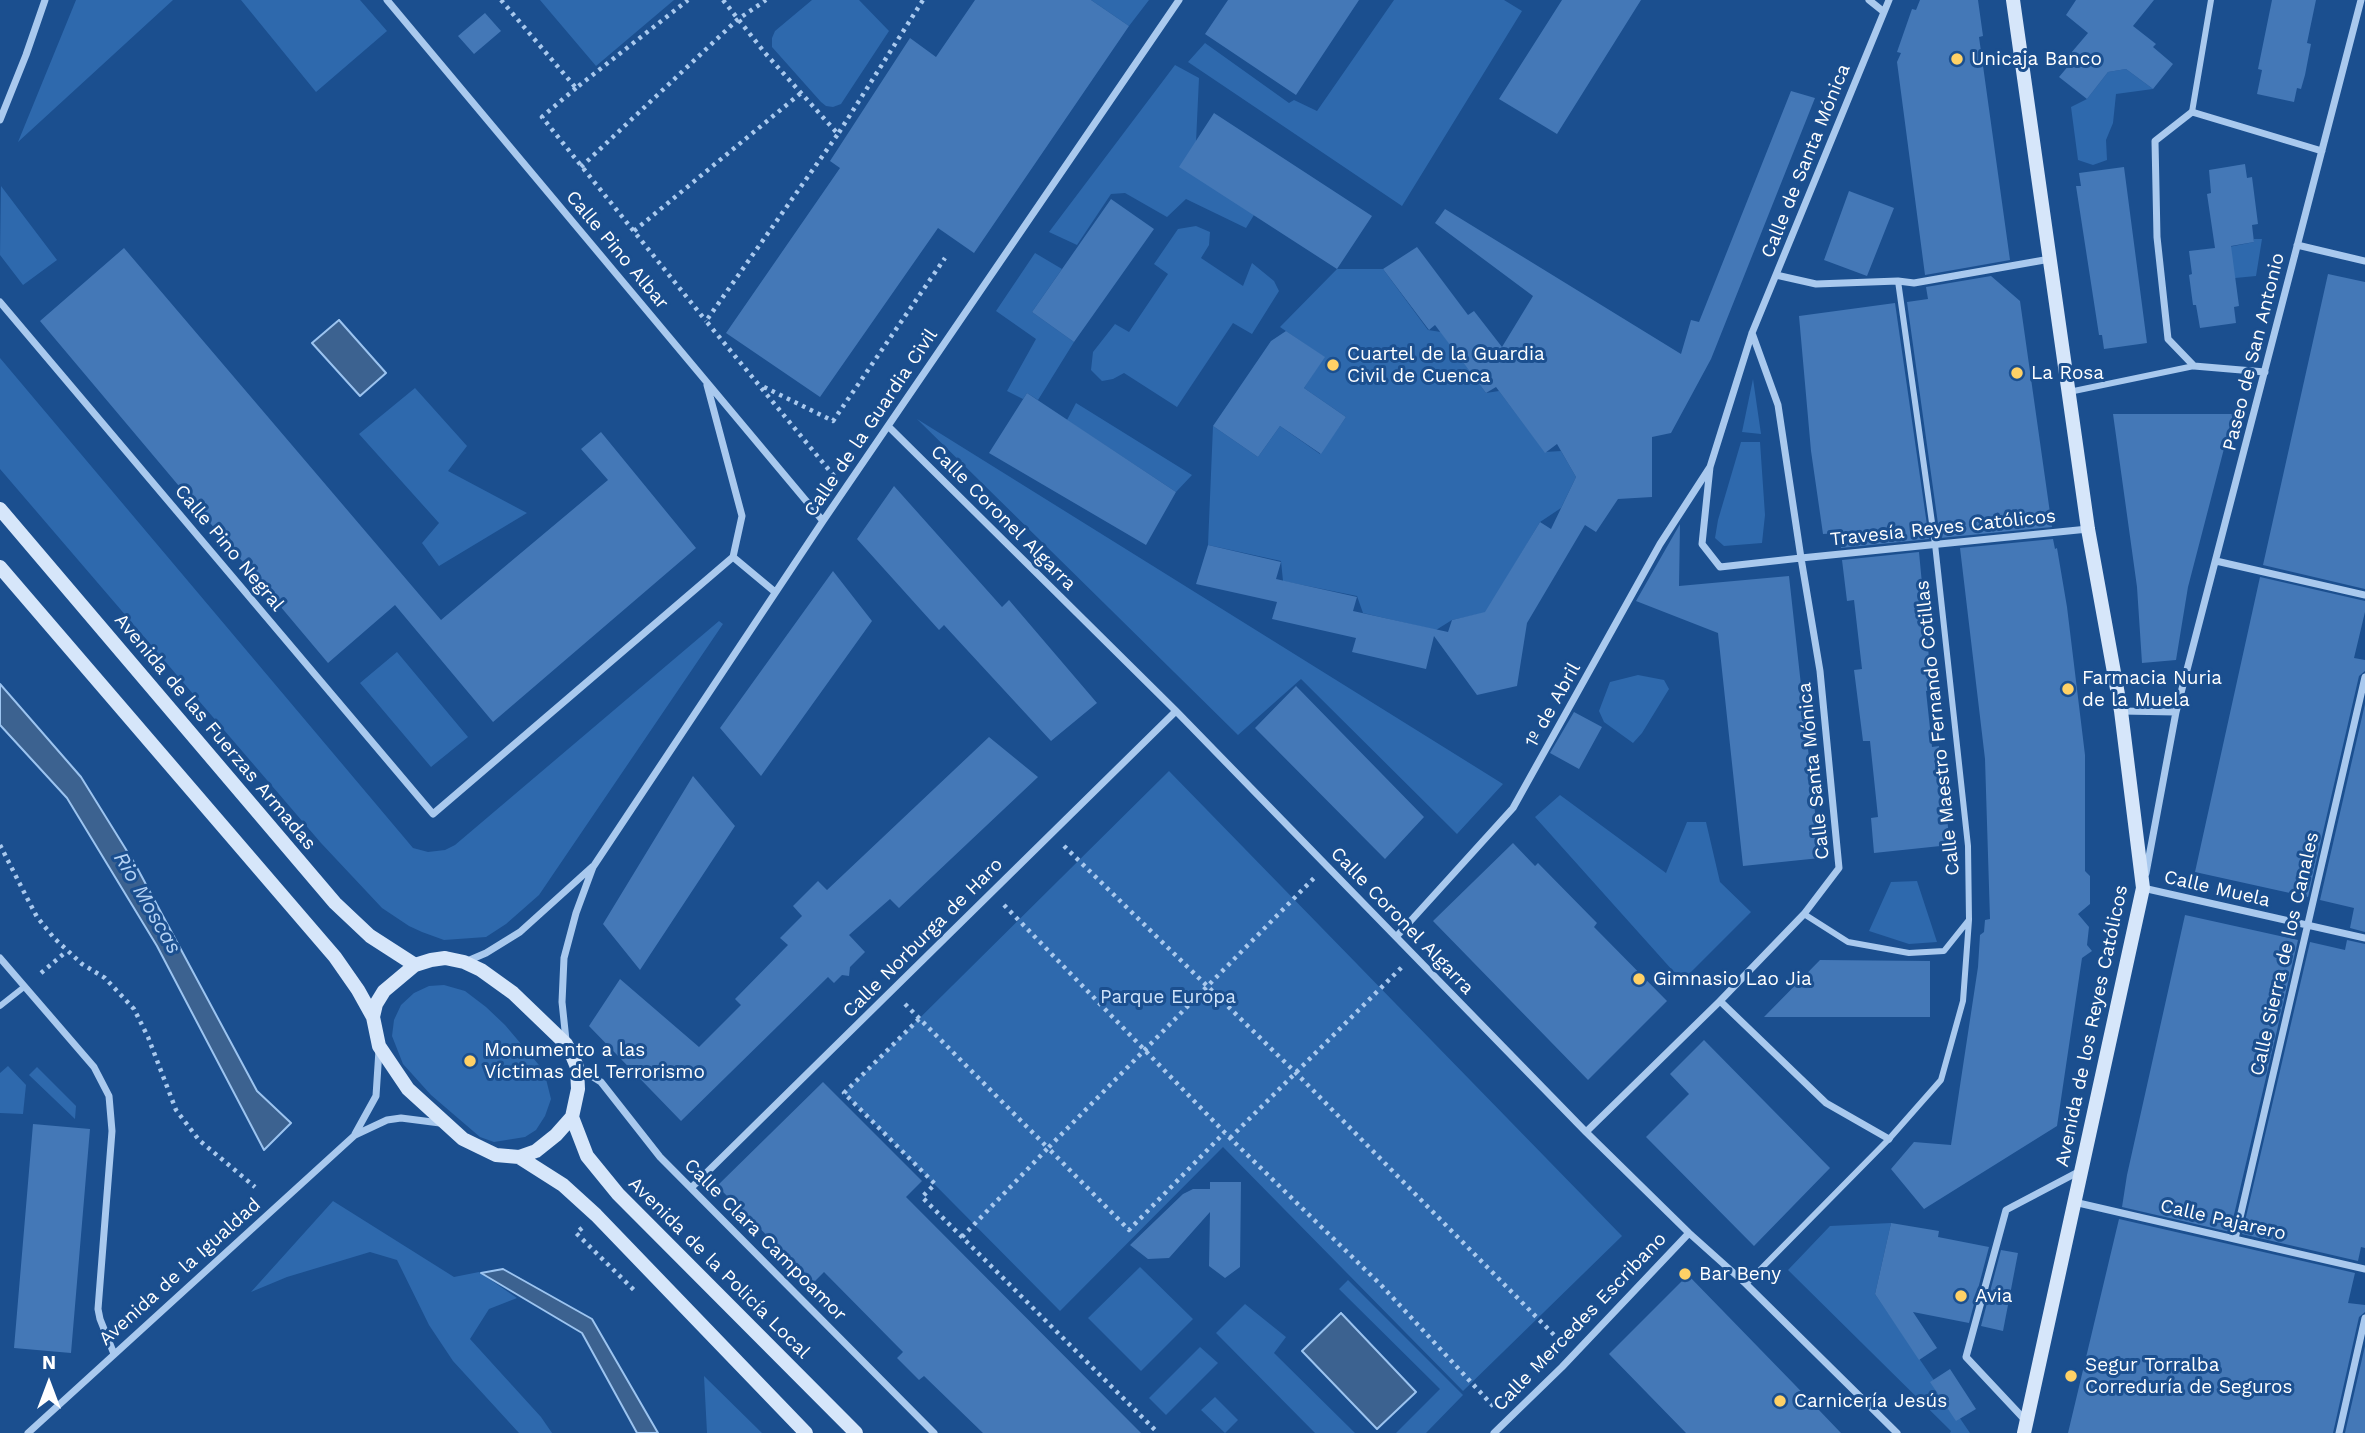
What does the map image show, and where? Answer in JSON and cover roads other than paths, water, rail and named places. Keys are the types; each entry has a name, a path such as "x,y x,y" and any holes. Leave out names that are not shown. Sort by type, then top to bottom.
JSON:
{"main road":[{"name":"Avenida de los Reyes Católicos","path":"2013,0 2088,528 2121,711 2143,888 2025,1427"},
{"name":"Avenida de las Fuerzas Armadas","path":"0,509 335,903 370,936 415,965"},
{"path":"0,567 335,957 358,989 373,1017 379,1046 408,1089 463,1139 496,1155 519,1157 536,1151 556,1135 572,1117 578,1089 577,1067 566,1044 513,993 481,970 464,962 445,958 415,965 384,992 376,1004 373,1017"},
{"name":"Avenida de la Policía Local","path":"572,1117 587,1156 618,1194 856,1433"},
{"path":"519,1157 563,1185 596,1215 806,1433"}],"street":[{"path":"0,120 45,0"},
{"name":"Calle Pino Albar","path":"387,0 823,521"},
{"name":"Calle de la Guardia Civil","path":"566,1044 562,1002 564,958 576,913 593,867 775,592 1179,0"},
{"path":"1869,0 1884,12"},
{"name":"Calle de Santa Mónica","path":"1752,333 1889,0"},
{"path":"2194,366 2168,339 2158,237 2155,141 2192,112 2211,0"},
{"name":"Paseo de San Antonio","path":"2143,888 2176,712 2361,0"},
{"path":"2192,112 2322,151"},
{"path":"2297,246 2365,261"},
{"path":"1776,275 1816,284 1898,281 1914,284 2050,259"},
{"name":"Calle Maestro Fernando Cotillas","path":"1746,1284 1889,1139 1941,1080 1963,1001 1969,920 1968,846 1935,544 1898,281"},
{"name":"Calle Pino Negral","path":"0,302 433,814 733,557"},
{"path":"1752,333 1710,467 1702,544 1720,568 1801,558"},
{"name":"Calle Santa Mónica","path":"1586,1132 1720,1001 1804,914 1839,868 1819,671 1778,405 1752,333"},
{"path":"2069,392 2194,366 2265,372"},
{"path":"706,381 742,516 733,557 775,592"},
{"name":"Calle Coronel Algarra","path":"888,426 1176,711 1586,1132 1897,1433"},
{"name":"1º de Abril","path":"1396,937 1513,808 1660,544 1710,467"},
{"name":"Travesía Reyes Católicos","path":"1801,558 2088,528"},
{"path":"2216,561 2365,595"},
{"name":"Calle Sierra de los Canales","path":"2235,1239 2365,677"},
{"name":"Calle Norburga de Haro","path":"692,1187 1176,711"},
{"path":"2121,711 2176,712"},
{"name":"Calle de la Guardia Civil","path":"464,962 486,953 520,932 593,867"},
{"name":"Calle Muela","path":"2143,888 2365,938"},
{"path":"1804,914 1848,942 1909,953 1944,951 1969,920"},
{"path":"0,958 94,1068 109,1096 112,1131 98,1308 114,1354"},
{"path":"0,1006 24,986"},
{"path":"1720,1001 1826,1103 1889,1139"},
{"name":"Avenida de la Igualdad","path":"355,1135 376,1096 379,1046"},
{"name":"Calle Clara Campoamor","path":"577,1067 601,1082 660,1157 934,1433"},
{"name":"Avenida de la Igualdad","path":"28,1433 355,1135 387,1120 401,1118 444,1123"},
{"path":"2025,1427 1966,1357 2006,1210 2081,1170"},
{"name":"Calle Pajarero","path":"2074,1202 2365,1269"},
{"name":"Calle Mercedes Escribano","path":"1494,1433 1574,1354 1689,1233"},
{"path":"2339,1433 2365,1318"}],"water":[{"path":"339,320 386,373 360,396 312,343"},
{"name":"Rio Moscas","path":"0,684 81,777 135,864 257,1091 291,1123 264,1150 157,946 67,798 0,725"},
{"path":"503,1269 592,1319 658,1433 637,1433 582,1333 481,1273"},
{"path":"1341,1313 1416,1392 1377,1429 1302,1351"}],"place":[{"name":"Unicaja Banco","path":"1957,59"},
{"name":"Cuartel de la Guardia Civil de Cuenca","path":"1333,365"},
{"name":"La Rosa","path":"2017,373"},
{"name":"Farmacia Nuria de la Muela","path":"2068,689"},
{"name":"Gimnasio Lao Jia","path":"1639,979"},
{"name":"Monumento a las Víctimas del Terrorismo","path":"470,1061"},
{"name":"Bar Beny","path":"1685,1274"},
{"name":"Avia","path":"1961,1296"},
{"name":"Segur Torralba Correduría de Seguros","path":"2071,1376"},
{"name":"Carnicería Jesús","path":"1780,1401"}],"park label":[{"name":"Parque Europa","path":"1168,997"}]}
